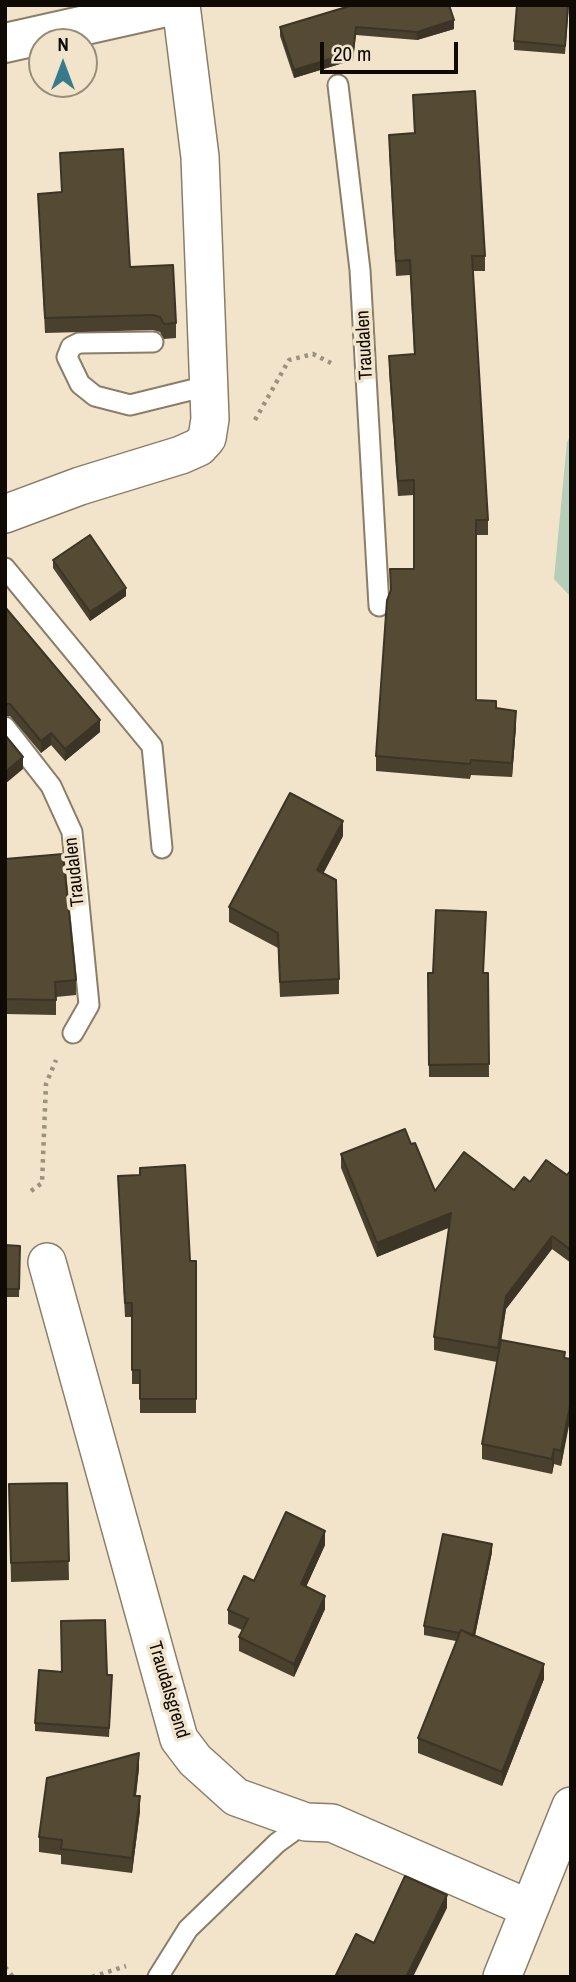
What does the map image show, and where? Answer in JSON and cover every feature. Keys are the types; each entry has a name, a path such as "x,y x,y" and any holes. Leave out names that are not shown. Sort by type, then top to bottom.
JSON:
{"main road":[{"path":"5,43 175,5"}],"street":[{"path":"5,514 80,486 181,455 199,447 208,430 200,157 181,5"},
{"name":"Traudalsgrend","path":"47,1262 179,1739 203,1769 236,1797 306,1822 332,1823 528,1908"},
{"path":"502,1977 571,1806"}],"lane":[{"name":"Traudalen","path":"338,85 356,215 379,606"},
{"path":"153,342 79,343 71,347 67,357 71,371 80,384 95,396 130,405 207,386"},
{"path":"5,568 152,746 162,848"},
{"name":"Traudalen","path":"5,727 51,786 72,832 89,1005 73,1033"},
{"path":"158,1977 188,1929 277,1843 306,1822"}],"path":[{"path":"208,430 247,427 253,422 289,360 295,357 313,354 354,374 367,374"},
{"path":"31,1191 42,1183 46,1084 73,1033"},
{"path":"5,1967 13,1977"}],"green space":[{"path":"571,435 571,597 554,579 567,442"}],"building":[{"path":"353,5 449,5 454,20 417,32 356,27 353,52 294,70 280,27"},
{"path":"517,5 568,5 565,46 514,41"},
{"path":"475,91 485,256 472,256 488,520 476,520 476,700 496,701 496,708 516,711 512,763 471,760 470,764 376,756 387,600 391,590 390,569 414,569 414,480 398,481 389,356 415,354 410,260 396,261 389,135 415,133 413,95"},
{"path":"123,149 130,267 173,265 176,323 164,324 160,317 153,315 45,318 38,194 62,192 60,153"},
{"path":"90,535 126,588 90,612 53,560"},
{"path":"5,607 100,720 65,749 51,733 41,741 10,704 5,704"},
{"path":"5,735 23,757 5,772"},
{"path":"290,793 343,821 317,870 336,880 339,979 280,982 278,933 229,907"},
{"path":"63,854 76,980 55,982 56,1000 5,999 5,859"},
{"path":"436,910 486,912 483,973 488,973 489,1064 429,1065 428,973 433,973"},
{"path":"405,1129 411,1144 415,1143 435,1191 464,1152 514,1190 524,1177 530,1182 546,1160 567,1175 571,1170 571,1250 552,1236 506,1296 498,1348 434,1337 451,1213 377,1243 341,1154"},
{"path":"185,1165 190,1261 196,1261 196,1399 140,1399 140,1370 132,1370 132,1303 125,1303 118,1176 140,1175 140,1168"},
{"path":"5,1245 20,1246 19,1289 5,1289"},
{"path":"501,1340 565,1352 564,1358 571,1359 571,1401 561,1451 554,1449 552,1459 482,1444"},
{"path":"67,1483 69,1561 11,1563 9,1484"},
{"path":"286,1512 325,1531 301,1584 325,1596 294,1664 239,1637 248,1619 228,1610 244,1576 254,1581"},
{"path":"443,1534 492,1544 473,1636 461,1630 459,1633 424,1626"},
{"path":"105,1620 107,1675 112,1675 109,1728 35,1723 39,1670 62,1672 61,1621"},
{"path":"461,1630 544,1664 502,1772 418,1738"},
{"path":"139,1753 134,1796 140,1796 132,1858 61,1849 62,1840 39,1837 47,1778"},
{"path":"405,1876 447,1895 406,1977 335,1977 356,1934 374,1943"}]}
